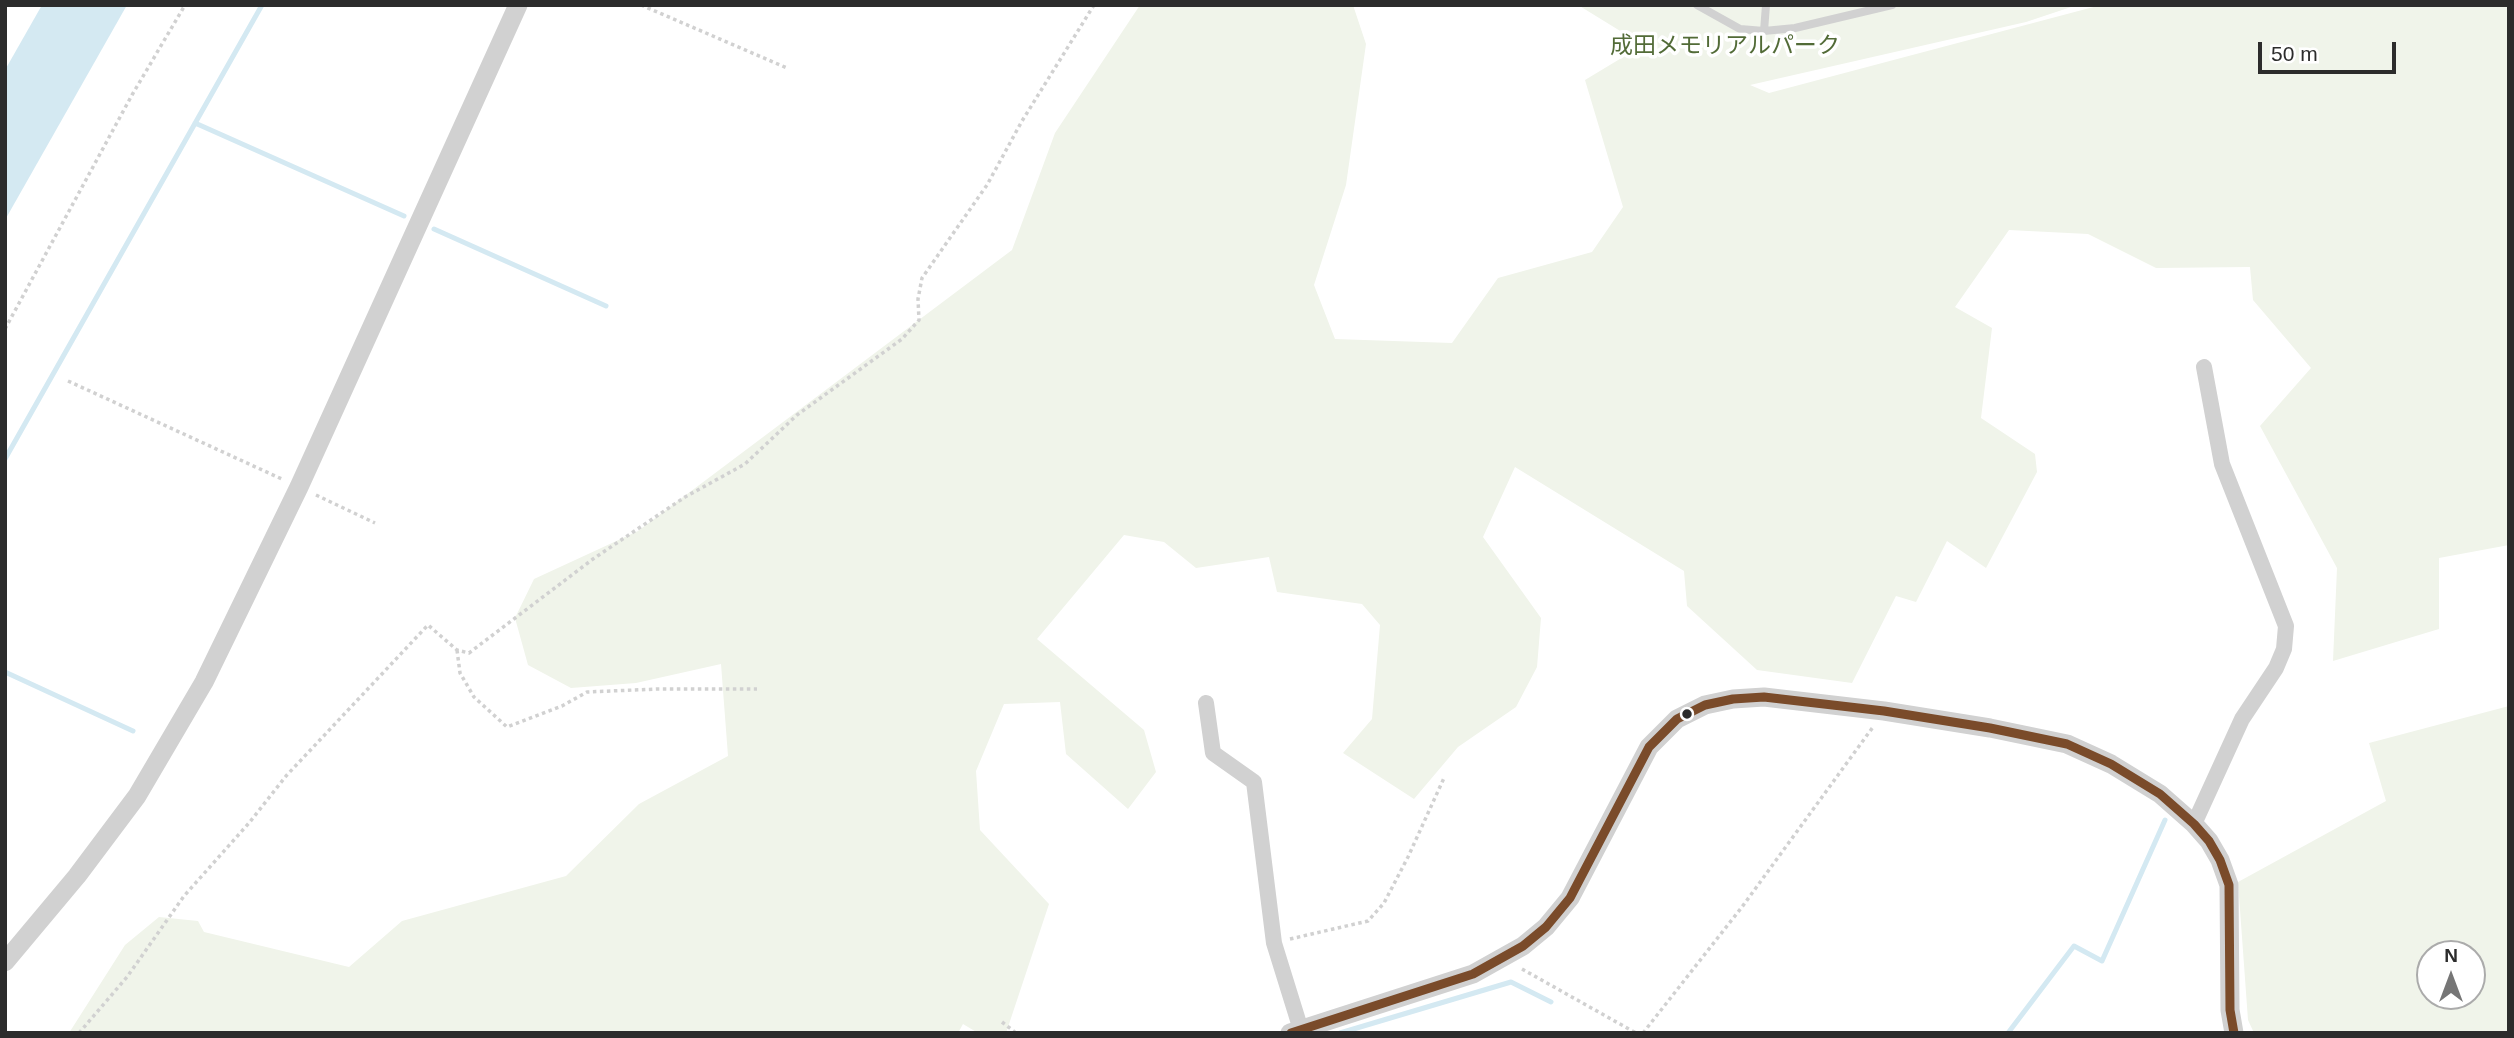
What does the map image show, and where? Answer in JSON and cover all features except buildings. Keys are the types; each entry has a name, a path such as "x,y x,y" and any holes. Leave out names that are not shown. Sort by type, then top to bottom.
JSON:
{"street":[{"path":"5,962 77,876 137,796 204,682 299,487 518,5"},
{"path":"2194,824 2242,719 2276,668 2284,649 2286,626 2222,464 2204,368"},
{"path":"1206,703 1213,753 1254,782 1274,943 1295,1031 1473,974 1523,946 1546,927 1570,898 1649,747 1677,719 1705,705 1733,699 1764,697 1884,711 2067,744 2111,764 2160,794 2209,841 2220,860 2229,885 2230,1010 2234,1033"}],"lane":[{"path":"1697,5 1740,29 1763,31 1795,28 1892,5"},
{"path":"1763,31 1766,5"}],"path":[{"path":"5,329 132,95 185,5"},
{"path":"641,5 787,68"},
{"path":"79,1033 127,977 184,896 249,823 286,776 428,625 457,650 469,653 593,559 685,497 745,464 797,415 902,338 919,320 918,299 922,278 987,185 1022,121 1094,5"},
{"path":"68,381 374,523"},
{"path":"457,650 460,673 474,697 507,727 562,706 587,692 757,689"},
{"path":"1643,1033 1742,907 1884,711"},
{"path":"1274,943 1368,920 1384,903 1444,778"},
{"path":"1504,958 1636,1033"},
{"path":"1002,1022 1016,1033"}],"green space":[{"name":"成田メモリアルパーク","path":"1140,5 1353,5 1366,44 1346,185 1314,285 1335,339 1452,343 1498,278 1592,252 1623,207 1585,80 1643,45 1578,5 2077,5 2026,22 1750,85 1769,93 2101,5 2509,5 2509,545 2439,558 2439,629 2333,661 2337,568 2260,426 2311,368 2253,300 2250,267 2156,268 2088,234 2009,230 1955,307 1992,328 1981,418 2035,454 2037,472 1986,568 1947,541 1916,602 1896,596 1852,683 1757,670 1687,606 1684,571 1515,467 1483,537 1541,618 1537,667 1516,707 1458,747 1414,799 1343,753 1372,719 1380,625 1362,604 1277,592 1269,557 1196,568 1164,542 1124,535 1037,639 1144,730 1156,772 1128,809 1066,754 1060,702 1004,704 976,771 980,830 1049,904 1006,1033 978,1033 963,1024 958,1033 69,1033 125,945 159,917 198,921 204,932 349,967 402,921 566,876 639,804 728,756 721,664 636,683 571,688 528,665 515,618 534,579 638,531 1012,250 1055,133"},
{"path":"2509,706 2509,1033 2254,1033 2248,1020 2238,882 2386,801 2369,743"}],"water":[{"path":"42,5 127,5 5,220 5,70"}],"waterway":[{"path":"5,459 262,5"},
{"path":"195,123 404,216"},
{"path":"434,229 606,306"},
{"path":"5,672 133,731"},
{"path":"2008,1033 2074,946 2102,961 2165,820"},
{"path":"1340,1033 1511,982 1551,1002"}],"transit line":[{"path":"1291,1033 1473,974 1523,946 1546,927 1570,898 1649,747 1677,719 1705,705 1733,699 1764,697 1884,711 2067,744 2111,764 2160,794 2209,841 2220,860 2229,885 2230,1010 2234,1033"}]}
